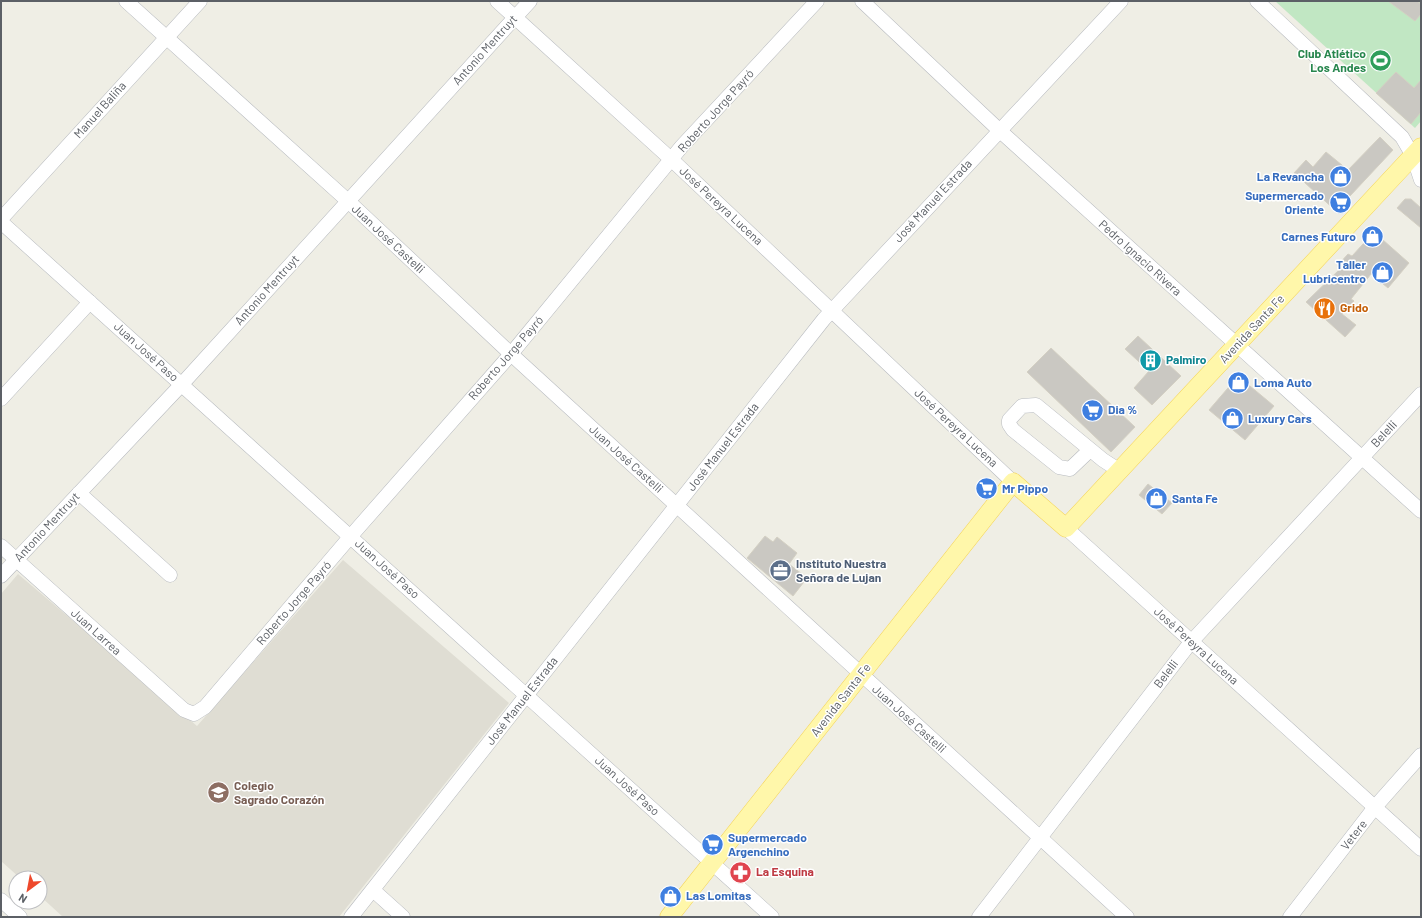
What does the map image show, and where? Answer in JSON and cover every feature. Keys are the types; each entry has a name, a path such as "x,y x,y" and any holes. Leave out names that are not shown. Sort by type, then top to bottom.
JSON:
{"main road":[{"name":"Avenida Santa Fe","path":"1066,528 1417,152"},
{"name":"Avenida Santa Fe","path":"669,917 1013,482"},
{"name":"José Pereyra Lucena","path":"1013,482 1066,528"}],"street":[{"name":"Juan José Castelli","path":"126,1 348,201 510,354 1127,917"},
{"name":"Manuel Baliña","path":"1,220 200,1"},
{"name":"José Pereyra Lucena","path":"497,1 672,160 1013,482"},
{"name":"Antonio Mentruyt","path":"1,576 182,384 530,1"},
{"name":"Roberto Jorge Payró","path":"194,714 205,707 350,537 510,354 672,160 817,1"},
{"name":"Pedro Ignacio Rivera","path":"862,1 999,130 1236,346 1421,511"},
{"name":"José Manuel Estrada","path":"351,917 831,311 1121,1"},
{"path":"1256,1 1417,152 1421,180"},
{"name":"Juan José Paso","path":"1,220 350,537 713,862 772,917"},
{"path":"1,399 90,302"},
{"name":"Belelli","path":"979,917 1191,642 1421,394"},
{"path":"1090,450 1070,469 1064,469 1059,467 1013,430 1009,424 1009,420 1022,406 1036,405 1090,450 1120,471"},
{"path":"79,493 170,576"},
{"name":"José Pereyra Lucena","path":"1066,528 1421,849"},
{"name":"Juan Larrea","path":"1,546 184,710 194,714"},
{"name":"Vetere","path":"1290,917 1375,808 1421,755"},
{"path":"373,890 403,917"},
{"path":"1,900 20,917"}],"shaded area":[{"name":"Colegio Sagrado Corazón","path":"343,560 509,703 339,917 63,917 48,903 48,870 11,870 1,861 1,594 18,574 197,726"}],"green space":[{"name":"Club Atlético Los Andes","path":"1275,1 1421,1 1421,121 1415,128"}],"building":[{"path":"1388,1 1417,1 1421,4 1421,14 1415,21"},
{"path":"1396,72 1414,88 1421,80 1421,112 1411,124 1376,93"},
{"path":"1380,137 1393,150 1336,211 1294,173 1306,160 1313,167 1326,152 1348,170"},
{"path":"1405,199 1411,199 1421,208 1421,228 1397,208"},
{"path":"1374,232 1409,263 1388,288 1371,274 1351,299 1354,301 1342,314 1356,325 1345,337 1306,302 1340,269 1337,266 1348,254 1352,256"},
{"name":"Palmiro","path":"1138,336 1181,376 1152,405 1134,388 1149,371 1125,349"},
{"name":"Dia %","path":"1051,348 1135,427 1111,452 1027,372"},
{"path":"1234,381 1244,381 1274,406 1245,440 1209,410"},
{"name":"Santa Fe","path":"1148,484 1172,503 1162,514 1139,495"},
{"name":"Instituto Nuestra Señora de Lujan","path":"765,536 773,542 777,537 797,553 789,564 807,578 793,596 747,558"}],"place":[{"name":"Club Atlético Los Andes","path":"1381,61"},
{"name":"La Revancha","path":"1340,177"},
{"name":"Supermercado Oriente","path":"1340,203"},
{"name":"Carnes Futuro","path":"1372,237"},
{"name":"Taller Lubricentro","path":"1382,272"},
{"name":"Grido","path":"1324,308"},
{"name":"Palmiro","path":"1151,360"},
{"name":"Loma Auto","path":"1239,383"},
{"name":"Dia %","path":"1092,410"},
{"name":"Luxury Cars","path":"1232,419"},
{"name":"Mr Pippo","path":"987,489"},
{"name":"Santa Fe","path":"1156,499"},
{"name":"Instituto Nuestra Señora de Lujan","path":"780,571"},
{"name":"Colegio Sagrado Corazón","path":"219,793"},
{"name":"Supermercado Argenchino","path":"712,845"},
{"name":"La Esquina","path":"741,872"},
{"name":"Las Lomitas","path":"671,896"}]}
